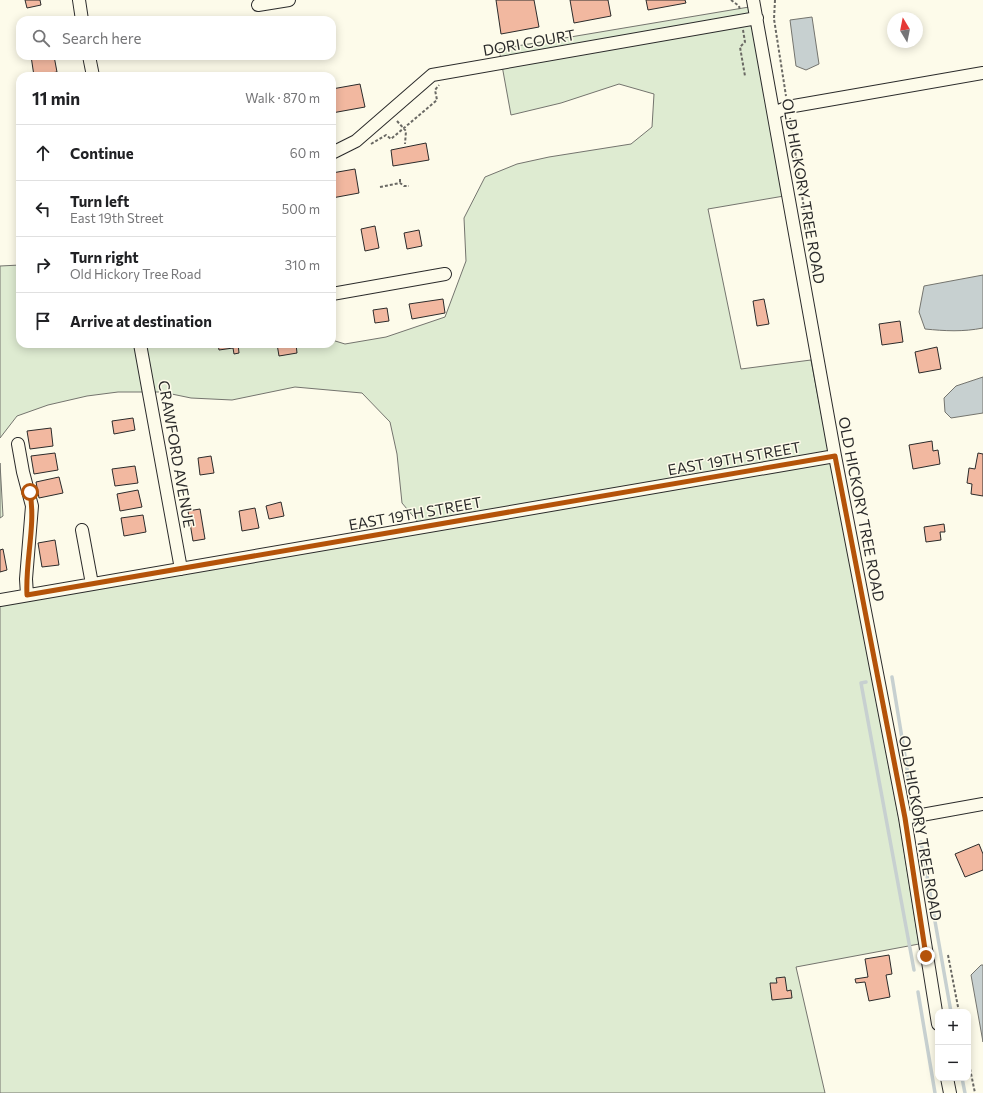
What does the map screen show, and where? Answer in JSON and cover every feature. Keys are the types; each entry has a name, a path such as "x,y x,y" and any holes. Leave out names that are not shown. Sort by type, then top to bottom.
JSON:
{"street":[{"path":"79,0 81,16"},
{"path":"258,5 289,0"},
{"name":"OLD HICKORY TREE ROAD","path":"753,0 835,456 905,818 936,1009"},
{"name":"DORI COURT","path":"336,151 356,141 432,75 757,18"},
{"path":"90,60 91,72"},
{"path":"774,113 788,107 983,73"},
{"path":"336,293 445,274"},
{"name":"CRAWFORD AVENUE","path":"141,348 181,569"},
{"path":"18,444 32,506 26,580 27,595"},
{"name":"EAST 19TH STREET","path":"0,600 835,456"},
{"path":"82,530 92,584"},
{"path":"905,818 983,804"},
{"path":"948,1081 950,1093"}],"path":[{"path":"731,0 739,6 742,21 745,42 740,47 744,76"},
{"path":"775,0 774,19 809,241"},
{"path":"384,137 386,135 391,139 437,100 435,90 441,82"},
{"path":"398,121 406,131 405,144"},
{"path":"380,187 400,183 404,186 409,186"},
{"path":"948,955 958,1009"},
{"path":"971,1076 974,1093"}],"green space":[{"path":"749,7 784,196 708,209 741,369 811,360 899,819 919,944 796,967 825,1093 0,1093 0,595 418,522 402,503 397,454 390,422 362,393 295,387 232,400 191,398 162,392 118,392 87,396 48,405 17,416 0,438 0,266 16,265 16,348 336,348 336,341 345,344 386,337 445,317 466,261 464,218 485,177 517,164 549,157 631,144 652,127 654,94 619,84 561,103 511,115 499,49"},
{"path":"0,463 3,516 0,518"}],"shaded area":[{"path":"812,17 819,64 806,70 796,66 790,20"},
{"path":"983,275 983,328 954,331 925,329 919,312 924,286"},
{"path":"983,377 983,413 951,418 945,412 944,398 956,386"},
{"path":"981,965 983,965 983,1042 971,975"}],"building":[{"path":"25,0 40,0 41,5 27,8"},
{"path":"496,0 534,0 539,27 501,34"},
{"path":"570,0 608,0 611,16 574,23"},
{"path":"646,0 685,0 686,3 648,10"},
{"path":"32,60 55,60 57,72 33,72"},
{"path":"360,84 365,107 336,112 336,88"},
{"path":"426,143 429,160 393,166 391,150"},
{"path":"355,169 359,193 336,197 336,172"},
{"path":"375,226 379,248 365,251 361,229"},
{"path":"419,230 422,246 407,249 404,233"},
{"path":"443,299 445,313 412,319 409,304"},
{"path":"764,299 769,324 757,326 753,301"},
{"path":"387,308 389,321 375,323 373,310"},
{"path":"900,321 903,342 882,345 879,324"},
{"path":"937,347 941,369 919,373 915,352"},
{"path":"219,348 233,348 219,350"},
{"path":"233,348 238,348 239,353 234,354"},
{"path":"278,348 296,348 297,353 279,356"},
{"path":"133,418 135,430 114,434 112,421"},
{"path":"51,428 53,446 30,449 27,431"},
{"path":"932,441 933,451 938,450 940,464 913,469 909,445"},
{"path":"55,453 58,470 34,474 31,456"},
{"path":"978,453 983,454 983,496 971,494 972,484 967,483 969,468 975,469"},
{"path":"211,456 214,473 200,475 198,458"},
{"path":"135,466 138,483 115,486 112,469"},
{"path":"59,477 63,493 39,498 36,482"},
{"path":"138,490 142,507 120,511 117,494"},
{"path":"281,502 284,516 269,519 266,506"},
{"path":"255,508 259,528 242,531 239,511"},
{"path":"200,509 205,539 193,541 188,511"},
{"path":"143,515 146,532 124,536 121,518"},
{"path":"944,524 945,532 940,532 941,540 926,542 924,527"},
{"path":"55,540 59,565 42,567 38,543"},
{"path":"3,549 7,570 0,572 0,550"},
{"path":"979,844 983,854 983,870 965,877 955,854"},
{"path":"889,955 892,974 886,975 890,997 869,1001 865,982 856,983 855,979 868,977 865,959"},
{"path":"785,977 787,991 791,990 792,998 772,1000 770,983 777,983 776,978"}],"waterway":[{"path":"892,677 910,787"},
{"path":"866,682 861,683 914,970"},
{"path":"921,842 950,1009"},
{"path":"918,992 935,1093"},
{"path":"963,1081 965,1093"}],"route":[{"path":"30,492 32,506 26,580 27,595 835,456 905,818 926,956"}]}
